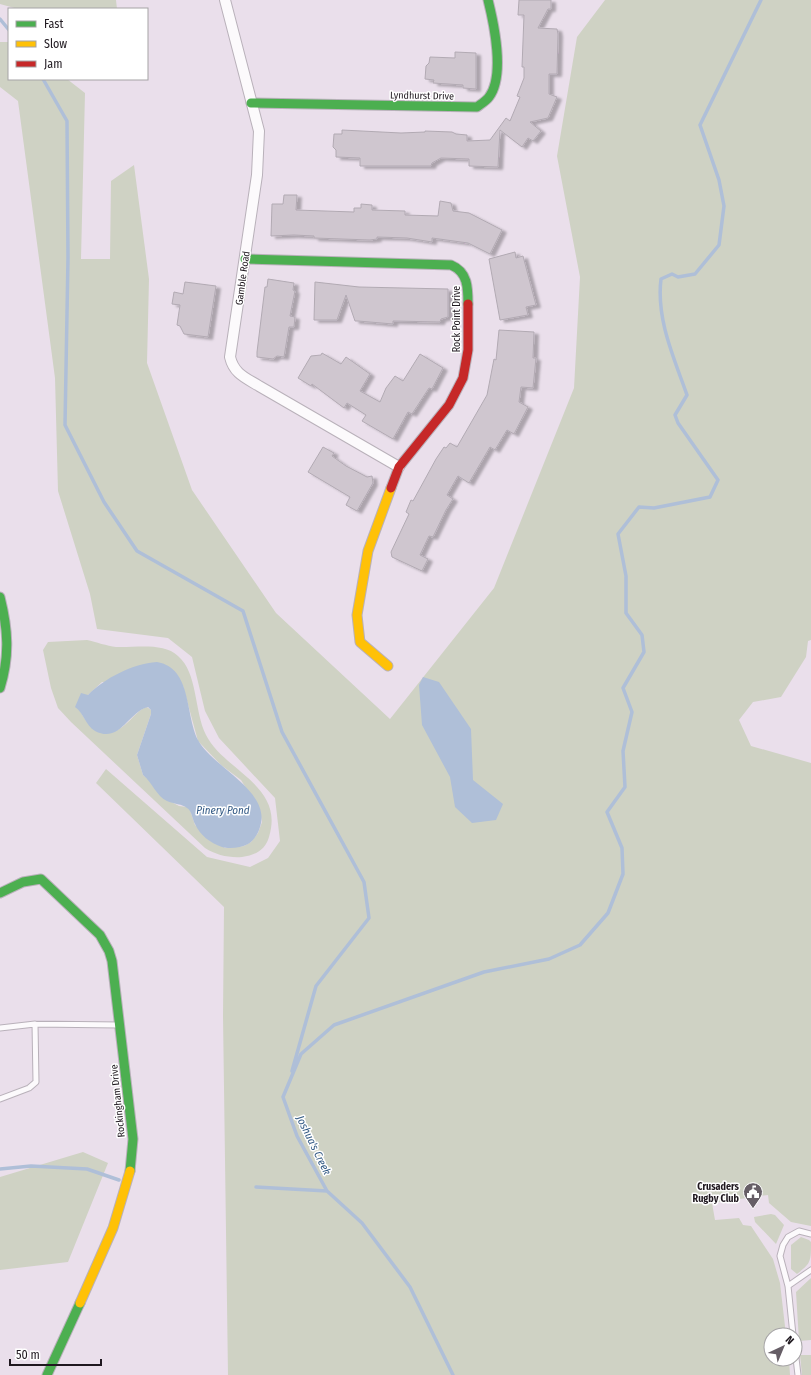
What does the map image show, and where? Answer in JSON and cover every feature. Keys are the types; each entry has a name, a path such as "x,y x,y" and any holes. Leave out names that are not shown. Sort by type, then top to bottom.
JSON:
{"street":[{"name":"Gamble Road","path":"225,0 259,131 259,153 230,357 233,367 240,374 259,386 399,467"},
{"name":"Lyndhurst Drive","path":"251,103 477,107 489,97 496,80 496,32 488,0"},
{"name":"Rock Point Drive","path":"245,259 451,266 458,268 466,278 468,292 468,350 464,378 449,405 399,467 368,552 357,615 360,642 388,666"},
{"path":"0,597 9,637 7,662 0,688"},
{"name":"Rockingham Drive","path":"0,893 23,882 40,879 57,893 100,935 109,951 112,960 133,1139 130,1176 113,1228 46,1375"}],"lane":[{"path":"0,1028 35,1024 120,1025"},
{"path":"0,1099 29,1088 36,1082 35,1024"},
{"path":"792,1327 788,1286 780,1256 783,1245 788,1236 799,1231 811,1234"},
{"path":"788,1286 811,1270"}],"shaded area":[{"path":"0,0 116,0 117,8 14,8 0,4"},
{"path":"605,0 811,0 811,640 808,641 806,657 781,697 753,702 739,720 751,746 811,763 811,1226 791,1222 769,1203 768,1195 712,1203 715,1220 739,1218 743,1225 751,1226 773,1259 780,1283 785,1327 763,1327 763,1367 790,1367 790,1375 228,1375 223,1016 224,907 96,783 106,769 207,857 250,867 268,858 280,841 275,798 219,738 205,711 192,657 168,638 97,629 90,594 58,491 55,378 18,101 0,87 0,42 8,42 8,80 68,80 85,93 81,259 110,259 111,181 134,165 149,279 147,363 192,490 276,613 390,719 494,588 574,388 580,277 557,156 577,37"},
{"path":"87,640 116,647 157,647 172,652 178,656 189,672 199,715 206,735 215,748 261,791 268,804 272,819 269,837 262,849 252,855 237,857 218,854 205,848 71,722 58,708 51,688 43,650 48,642","holes":["102,682 183,686 198,741 221,765 241,780 260,810 262,822 258,833 251,842 244,846 225,848 195,825 190,810 187,807 179,806 162,797 143,775 137,755 151,710 147,707 144,708 120,728 113,732 106,733 94,729 79,709 88,695"]},
{"path":"83,1152 108,1163 68,1262 0,1270 0,1177"},
{"path":"771,1214 775,1215 784,1225 776,1244 755,1222 754,1217"},
{"path":"801,1237 811,1242 811,1254 808,1264 797,1274 791,1269 791,1245"},
{"path":"811,1278 811,1340 803,1341 803,1327 798,1327 796,1292"},
{"path":"803,1355 811,1355 811,1375 802,1375"}],"water":[{"name":"Pinery Pond","path":"157,662 168,666 176,673 182,682 194,729 198,740 205,750 239,780 257,802 261,814 260,827 256,837 248,844 228,848 213,843 197,828 189,809 163,799 143,775 137,755 151,714 151,710 148,707 141,710 117,730 104,734 95,731 81,712 75,707 81,693 88,695 102,683 120,673 148,663"},
{"path":"423,677 439,682 471,729 473,780 503,804 496,820 472,823 455,807 450,777 422,725 419,685"}],"building":[{"path":"519,0 551,0 551,9 548,9 538,28 557,29 558,34 557,74 549,74 549,94 557,97 548,118 530,122 541,131 533,141 528,138 522,147 500,130 498,167 469,166 469,159 441,158 432,163 431,166 360,166 360,158 336,157 336,150 333,147 334,134 342,134 342,130 401,133 425,131 452,132 467,135 467,141 490,140 506,118 510,121 520,97 517,96 524,78 524,67 522,67 524,15 518,15"},
{"path":"455,52 476,53 476,89 463,88 463,85 433,83 434,80 425,79 426,66 429,63 430,57 455,58"},
{"path":"284,195 297,195 296,210 354,212 354,208 361,208 361,204 372,205 372,210 405,211 405,215 438,216 440,201 451,203 453,211 469,213 502,230 490,254 468,243 432,238 432,242 407,238 377,237 377,239 370,240 314,238 314,236 294,235 271,236 272,204 283,204"},
{"path":"515,252 516,258 523,256 536,305 526,307 528,315 500,320 489,259"},
{"path":"268,279 294,283 293,290 295,291 290,316 295,317 294,327 289,327 284,357 277,356 273,359 257,357 265,287 267,287"},
{"path":"185,282 216,286 208,337 184,334 180,326 177,325 180,305 172,304 174,292 183,294"},
{"path":"315,282 359,287 448,289 448,317 441,319 440,322 393,321 393,324 355,321 346,295 337,320 314,320"},
{"path":"499,330 534,332 533,358 536,358 533,388 521,387 519,402 528,407 514,434 507,430 495,450 490,447 469,483 458,476 447,495 453,499 433,537 429,536 420,555 428,559 422,571 392,557 391,552 409,514 406,512 411,500 413,501 436,459 444,447 446,448 450,443 457,447 487,395 494,359 496,360"},
{"path":"322,353 341,364 346,357 370,374 360,391 380,402 386,388 395,376 403,381 420,354 443,368 432,389 429,388 412,414 408,412 393,439 362,421 366,415 347,403 344,408 312,384 311,386 298,378 311,356 321,355"},
{"path":"323,447 334,453 332,456 346,466 367,477 372,476 373,483 357,511 346,505 350,497 308,472"}],"waterway":[{"name":"Joshua's Creek","path":"453,1375 410,1287 362,1223 327,1191 297,1136 283,1097 301,1054 334,1025 484,972 549,959 580,945 608,913 623,874 622,848 607,812 625,787 623,751 632,712 623,688 644,652 642,635 626,613 626,576 618,534 639,507 654,508 710,497 718,480 678,423 675,415 687,395 667,338 661,309 661,279 672,274 678,277 695,274 719,245 724,206 719,180 700,125 761,0"},
{"path":"0,19 8,29"},
{"path":"44,80 67,121 68,258 65,425 104,502 137,551 243,611 282,732 364,882 369,918 316,986 292,1071"},
{"path":"0,1169 31,1166 87,1169 119,1180"},
{"path":"256,1187 327,1191"}],"traffic: fast":[{"path":"251,103 477,107 489,97 494,88 496,76 497,50 488,0"},
{"path":"245,259 451,265 457,268 464,276 468,292 468,304"},
{"path":"0,597 5,620 7,642 7,654 0,688"},
{"path":"0,893 23,882 41,879 100,935 109,951 112,961 133,1139 130,1171"},
{"path":"47,1375 80,1303"}],"traffic: slow":[{"path":"388,666 360,642 357,615 368,551 391,488"},
{"path":"80,1303 113,1228 130,1171"}],"traffic: jam":[{"path":"391,488 399,467 449,405 463,378 468,350 468,304"}],"place":[{"name":"Crusaders Rugby Club","path":"753,1209"}]}
